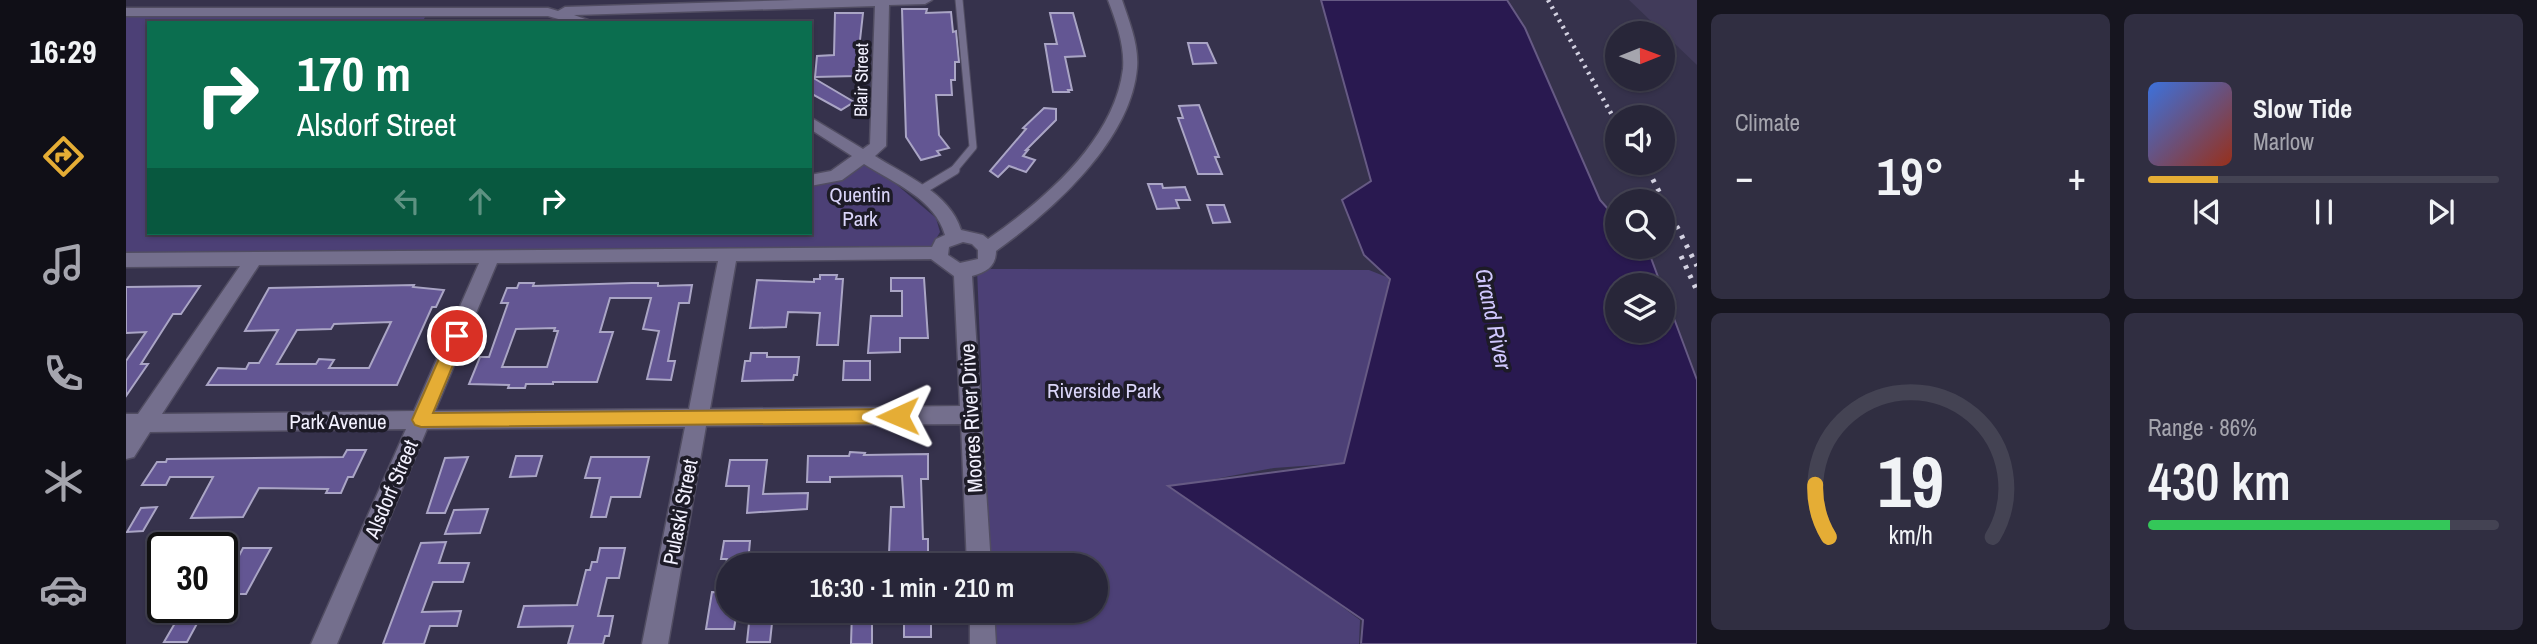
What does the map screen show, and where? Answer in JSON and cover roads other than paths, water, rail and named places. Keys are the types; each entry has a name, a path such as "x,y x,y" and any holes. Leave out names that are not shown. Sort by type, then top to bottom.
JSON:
{"street":[{"name":"Blair Street","path":"865,155 878,146 879,141 882,0"},
{"path":"126,12 440,5 548,12 925,0"},
{"path":"987,248 1011,233 1061,187 1101,139 1115,114 1130,71 1128,37 1115,0"},
{"path":"429,21 440,5"},
{"path":"548,12 582,21"},
{"path":"812,123 938,204 949,219 954,237"},
{"path":"812,181 836,176 865,155"},
{"path":"954,237 977,239 987,248 984,264 963,271 943,264 939,253 942,243 954,237"},
{"path":"126,260 939,253"},
{"name":"Pulaski Street","path":"655,644 728,255"},
{"name":"Alsdorf Street","path":"324,644 491,257"},
{"path":"126,450 135,422 254,258"},
{"name":"Moores River Drive","path":"963,271 978,553"},
{"name":"Park Avenue","path":"135,422 971,415"},
{"path":"983,623 984,644"}],"lane":[{"path":"920,191 938,183 967,159 973,147 959,0"}],"water":[{"name":"Grand River","path":"1321,0 1507,0 1525,28 1600,200 1605,206 1605,259 1651,259 1657,273 1605,273 1605,343 1675,343 1675,321 1697,380 1697,644 1361,644 1363,620 1168,486 1344,463 1390,279 1364,255 1342,200 1371,181"}],"railway":[{"path":"1548,0 1606,105"},
{"path":"1651,175 1697,266"},
{"path":"1681,256 1697,291"}],"park label":[{"name":"Quentin Park","path":"860,206"},
{"name":"Riverside Park","path":"1104,390"}]}
